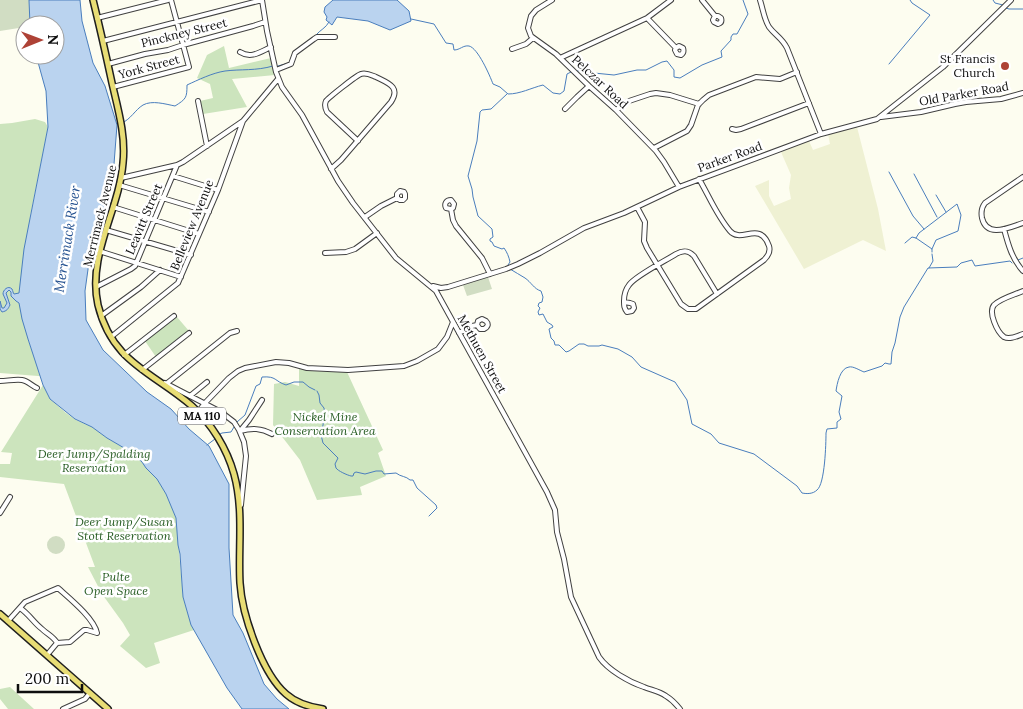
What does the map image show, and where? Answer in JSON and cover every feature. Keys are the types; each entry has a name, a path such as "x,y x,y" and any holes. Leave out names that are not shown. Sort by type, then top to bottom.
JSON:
{"main road":[{"name":"Merrimack Avenue","path":"93,0 122,124 124,150 121,178 99,252 96,272 96,287 101,316 111,337 124,354 198,412 217,437 229,460 237,486 240,520 240,581 242,603 249,627 275,683 298,703 308,707 323,709"},
{"path":"0,614 108,709"}],"street":[{"path":"97,18 170,0 183,45"},
{"path":"103,41 262,0"},
{"name":"Methuen Street","path":"262,0 278,79 287,95 302,115 342,188 396,258 429,284 438,294 552,502 571,597 600,658 606,665 642,687 666,696 680,709"},
{"path":"512,49 526,44 533,38 528,28 531,16 536,10 552,0"},
{"path":"560,58 647,18 671,0"},
{"path":"702,0 715,16"},
{"path":"760,0 770,28 783,40 821,134"},
{"name":"Parker Road","path":"429,284 444,288 506,269 529,259 584,228 619,215 679,187 821,134 879,117 943,67 1011,0"},
{"path":"647,18 676,48"},
{"name":"Pinckney Street","path":"108,64 144,54 168,50 265,22"},
{"path":"276,70 291,64 296,54 317,37 335,37"},
{"name":"Pelczar Road","path":"533,38 560,58 654,148 679,187"},
{"name":"York Street","path":"113,87 189,67 183,45"},
{"path":"240,52 246,56 253,55 271,47"},
{"path":"654,148 687,132 699,104 709,95 756,77 780,79 796,72"},
{"path":"331,169 358,141 391,102 394,95 391,85 368,74 357,76 328,98 325,104 327,112 358,141"},
{"path":"121,178 183,162 243,121 278,79"},
{"path":"566,109 589,86"},
{"name":"Old Parker Road","path":"879,117 921,112 955,104 1002,99 1023,93"},
{"path":"616,110 629,101 650,94 666,94 699,104"},
{"path":"198,101 207,146"},
{"path":"732,129 741,129 809,103"},
{"name":"Belleview Avenue","path":"111,337 178,283 218,190 243,121"},
{"name":"Leavitt Street","path":"96,287 131,269 136,262 177,165"},
{"path":"173,176 218,190"},
{"path":"1023,178 982,206 982,219 987,228 995,230 1004,229 1023,223"},
{"path":"636,207 645,222 645,244 680,302 686,308 696,309 766,259 769,254 769,248 764,237 759,234 737,235 730,231 700,180"},
{"path":"119,185 209,212"},
{"path":"365,217 397,198"},
{"path":"113,207 200,234"},
{"path":"451,209 454,222 480,255 490,274"},
{"path":"1004,229 1011,253 1023,271"},
{"path":"106,230 191,256"},
{"path":"325,253 346,252 355,249 377,233"},
{"path":"624,302 626,290 631,283 684,251 690,252 695,258 717,294"},
{"path":"99,252 181,277"},
{"path":"101,316 160,270"},
{"path":"1023,291 995,304 991,313 1000,333 1004,336 1008,338 1023,334"},
{"path":"124,354 174,316"},
{"path":"198,412 229,378 245,368 271,363 288,363 306,368 348,370 407,365 428,356 438,349 444,342 453,322"},
{"path":"460,333 477,325"},
{"path":"166,384 230,333 237,331"},
{"path":"142,370 189,333"},
{"path":"154,378 205,403 228,417 240,431 244,442 246,460 240,520"},
{"path":"0,381 22,380 37,388"},
{"path":"190,396 207,382"},
{"path":"240,431 262,400"},
{"path":"240,431 263,429 272,434"},
{"path":"0,513 10,497"},
{"path":"8,621 25,602 58,588 86,616 96,628 97,633 84,630 70,642 57,643 47,655"},
{"path":"20,608 31,616 40,628 53,637 57,643"},
{"path":"63,709 85,699 90,693"}],"green space":[{"path":"0,0 29,0 30,15 15,15 15,29 0,31"},
{"path":"224,46 229,68 271,58 275,75 232,79 247,107 203,114 200,101 213,98 210,84 197,78 207,55"},
{"path":"35,119 45,122 48,127 30,217 28,339 40,376 0,373 0,124"},
{"path":"857,127 878,209 886,251 863,240 804,269 755,186 769,180 769,196 774,206 791,199 789,188 791,175 781,152 809,141 813,150 830,144 828,134"},
{"path":"488,277 492,289 467,296 463,285"},
{"path":"177,317 189,331 156,357 145,341"},
{"name":"Nickel Mine Conservation Area","path":"299,369 347,372 383,450 378,453 386,476 360,487 362,495 317,500 300,460 273,425 274,384 285,382 299,386"},
{"path":"43,385 50,399 66,413 131,452 157,479 166,494 176,518 183,597 194,630 154,643 160,663 146,668 120,646 130,635 102,594 88,567 95,567 64,484 0,477 0,464 10,464 12,453 1,452"},
{"path":"52,536 60,536 65,541 63,552 52,554 47,549 47,541"},
{"path":"10,687 34,709 8,709 0,699 0,689"}],"water":[{"name":"Merrimack River","path":"29,0 80,0 82,21 93,63 105,86 117,125 113,177 90,255 85,291 86,320 103,350 147,392 171,409 189,429 209,446 229,484 229,548 233,615 243,633 264,684 289,709 242,709 227,688 191,625 183,597 176,518 166,494 157,479 131,452 92,427 75,419 50,399 43,385 28,339 19,303 11,296 9,290 6,293 10,305 5,311 2,312 0,309 0,301 2,308 7,303 3,294 6,288 12,289 14,294 19,293 24,249 48,127 46,91 39,65 65,65 65,15 30,15"},
{"path":"333,0 397,0 409,11 411,21 390,30 368,21 337,17 332,25 326,20 327,17 324,12 325,7"}],"waterway":[{"path":"577,71 584,70 584,72 614,75 646,70 667,61 674,70 674,77 680,78 702,65 722,57 721,51 731,40 733,34 737,34 748,14 743,0"},
{"path":"889,64 930,15 910,0"},
{"path":"993,0 995,3 1003,5"},
{"path":"1006,8 1023,9"},
{"path":"411,19 434,24 446,43 453,44 454,50 467,46 472,48 483,63 493,84 508,94 543,85 553,93 560,94 564,91 567,74 571,72"},
{"path":"316,35 329,22"},
{"path":"302,45 311,39"},
{"path":"278,66 289,63"},
{"path":"122,123 143,105 159,103 175,106 185,98 187,85 210,75 225,71 273,66"},
{"path":"507,94 491,109 480,112 477,141 468,176 478,216 492,229 493,237 490,241 494,246 504,248 510,262 508,265"},
{"path":"889,172 913,216 924,229"},
{"path":"914,174 937,217"},
{"path":"936,195 946,212"},
{"path":"916,238 919,233 957,204 961,215 958,231 936,240 932,249"},
{"path":"905,243 912,237 916,238 932,249 932,252"},
{"path":"929,268 933,261 932,254"},
{"path":"1018,260 1023,258"},
{"path":"510,269 541,291 543,297 542,302 539,303 538,306 540,308 538,312 539,315 543,314 547,322 552,325 553,327 549,329 555,345 559,345 566,352 579,344 588,346 602,345 618,349 632,357 641,367 675,382 687,400 692,424 711,434 719,443 754,454 797,486 802,493 808,494 817,490 822,480 827,429 837,428 837,422 841,419 839,412 842,396 836,391 841,373 849,367 864,372 882,366 885,363 891,364 900,317 928,268 957,267 961,263 972,260 975,266 1010,261 1012,263"},
{"path":"237,422 245,415 256,386 260,384 262,377 273,378 286,385 294,382 303,382 315,390"},
{"path":"317,391 325,415 321,435 323,443 338,458 335,464 336,468 351,476 356,472 365,474 382,471 384,474 396,473 413,480 417,488 436,505 437,508 429,516"},
{"path":"220,434 231,432 234,427"},
{"path":"207,445 215,439"}],"place":[{"name":"St Francis Church","path":"1005,66"}],"park label":[{"name":"Deer Jump/Spalding Reservation","path":"94,461"},
{"name":"Deer Jump/Susan Stott Reservation","path":"124,529"},
{"name":"Pulte Open Space","path":"116,584"}]}
